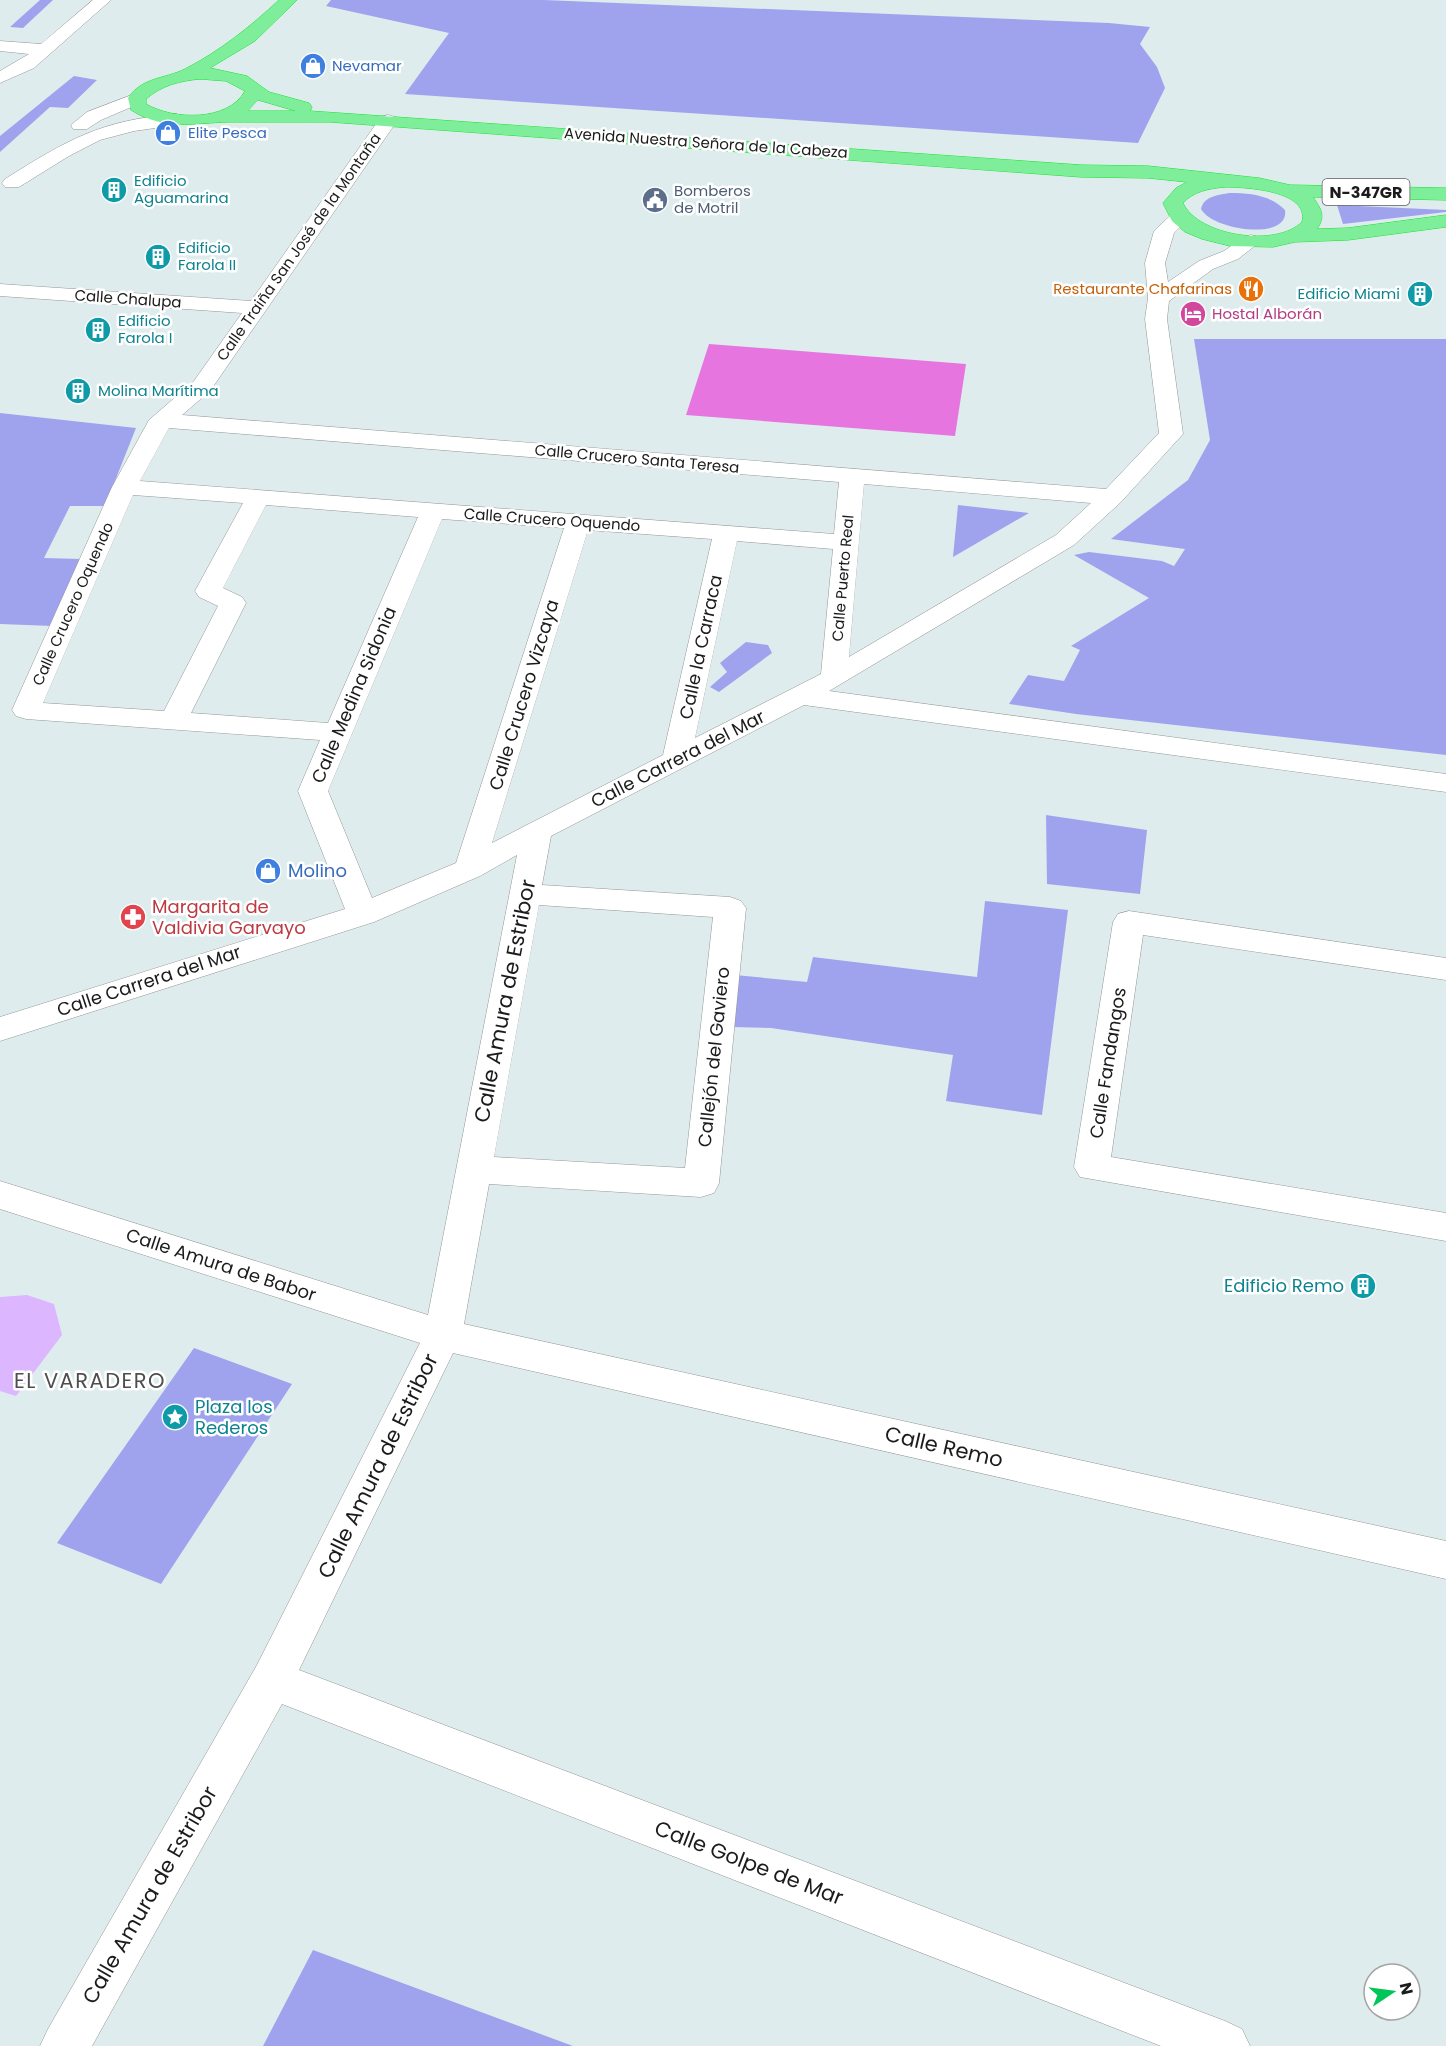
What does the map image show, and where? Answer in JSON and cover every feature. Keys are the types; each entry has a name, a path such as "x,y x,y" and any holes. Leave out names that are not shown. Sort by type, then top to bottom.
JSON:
{"highway":[{"path":"249,37 237,70 252,98 246,105 216,117 176,120 144,112 137,106 137,98 143,90 155,83 187,75 249,37 289,0"},
{"name":"Avenida Nuestra Señora de la Cabeza","path":"187,75 209,74 247,85 264,97 330,116"},
{"name":"Avenida Nuestra Señora de la Cabeza","path":"216,117 330,116 1081,171 1148,172 1224,181"},
{"name":"Avenida Nuestra Señora de la Cabeza","path":"1081,171 1107,177 1162,202 1191,227 1208,234 1251,241 1293,236"},
{"path":"1162,202 1189,188 1224,181 1256,183 1286,190 1305,202 1313,214 1312,223 1305,230 1293,236"},
{"name":"N-347GR","path":"1286,190 1446,194"},
{"name":"N-347GR","path":"1293,236 1348,234 1446,221"}],"street":[{"path":"4,86 16,85 28,64 103,0"},
{"path":"0,46 45,50"},
{"path":"6,189 30,160 63,137 94,116 137,98"},
{"path":"6,189 71,147 95,136 154,122 176,120"},
{"name":"Calle Traiña San José de la Montaña","path":"124,487 162,420 202,386 388,121"},
{"name":"Calle Carrera del Mar","path":"0,1029 363,914 470,868 834,678 1065,540 1112,497 1171,435 1156,319 1159,298 1155,263 1164,231 1162,202"},
{"path":"1159,298 1206,265 1231,255 1251,241"},
{"name":"Calle Chalupa","path":"0,290 256,308"},
{"name":"Calle Crucero Santa Teresa","path":"162,420 1112,497"},
{"name":"Calle Puerto Real","path":"834,678 852,477"},
{"name":"Calle Crucero Oquendo","path":"339,733 26,710 124,487 845,542"},
{"path":"173,721 233,603 208,591 258,498"},
{"name":"Calle Medina Sidonia","path":"363,914 313,790 433,512"},
{"name":"Calle Crucero Vizcaya","path":"470,868 578,522"},
{"name":"Calle la Carraca","path":"676,760 726,533"},
{"path":"801,696 1446,783"},
{"name":"Calle Amura de Estribor","path":"65,2046 272,1680 443,1335 537,831"},
{"name":"Callejón del Gaviero","path":"474,1169 701,1183 730,908 525,894"},
{"name":"Calle Fandangos","path":"1446,969 1129,922 1092,1167 1446,1227"},
{"name":"Calle Amura de Babor","path":"0,1195 443,1335"},
{"name":"Calle Remo","path":"443,1335 1446,1560"},
{"name":"Calle Golpe de Mar","path":"272,1680 1225,2046"}],"shaded area":[{"path":"40,0 53,0 23,28 10,27"},
{"path":"331,0 544,0 1109,23 1150,27 1140,44 1157,67 1165,88 1138,143 405,94 449,33 326,6"},
{"path":"74,76 97,80 68,108 50,107 0,152 0,136"},
{"path":"1230,193 1252,194 1273,201 1285,210 1283,220 1276,226 1264,229 1234,227 1208,217 1201,209 1208,199"},
{"path":"1337,205 1446,210 1446,212 1343,224"},
{"path":"1194,339 1446,339 1446,755 1076,714 1009,704 1028,675 1064,681 1080,650 1071,646 1149,598 1074,555 1089,552 1162,561 1174,566 1185,549 1111,539 1188,480 1210,440"},
{"path":"709,344 966,364 955,436 686,415"},
{"path":"0,413 136,428 105,506 70,506 44,558 81,559 53,626 0,624"},
{"path":"958,505 1029,513 953,557"},
{"path":"746,642 768,645 772,653 719,692 710,687 727,672 720,663"},
{"path":"1046,815 1147,830 1140,894 1047,884"},
{"path":"985,901 1068,910 1042,1115 946,1101 953,1055 771,1028 731,1027 735,975 807,982 813,957 977,977"},
{"path":"27,1295 54,1304 62,1335 16,1396 0,1391 0,1297"},
{"path":"194,1348 292,1384 161,1584 57,1543"},
{"path":"313,1950 573,2046 263,2046"}],"place":[{"name":"Nevamar","path":"313,66"},
{"name":"Elite Pesca","path":"168,133"},
{"name":"Edificio Aguamarina","path":"114,190"},
{"name":"Bomberos de Motril","path":"655,200"},
{"name":"Edificio Farola II","path":"158,257"},
{"name":"Restaurante Chafarinas","path":"1251,289"},
{"name":"Edificio Miami","path":"1420,294"},
{"name":"Hostal Alborán","path":"1193,314"},
{"name":"Edificio Farola I","path":"98,330"},
{"name":"Molina Marítima","path":"78,391"},
{"name":"Molino","path":"268,871"},
{"name":"Margarita de Valdivia Garvayo","path":"133,917"},
{"name":"Edificio Remo","path":"1363,1286"},
{"name":"Plaza los Rederos","path":"175,1417"}],"district":[{"name":"EL VARADERO","path":"90,1381"}]}
